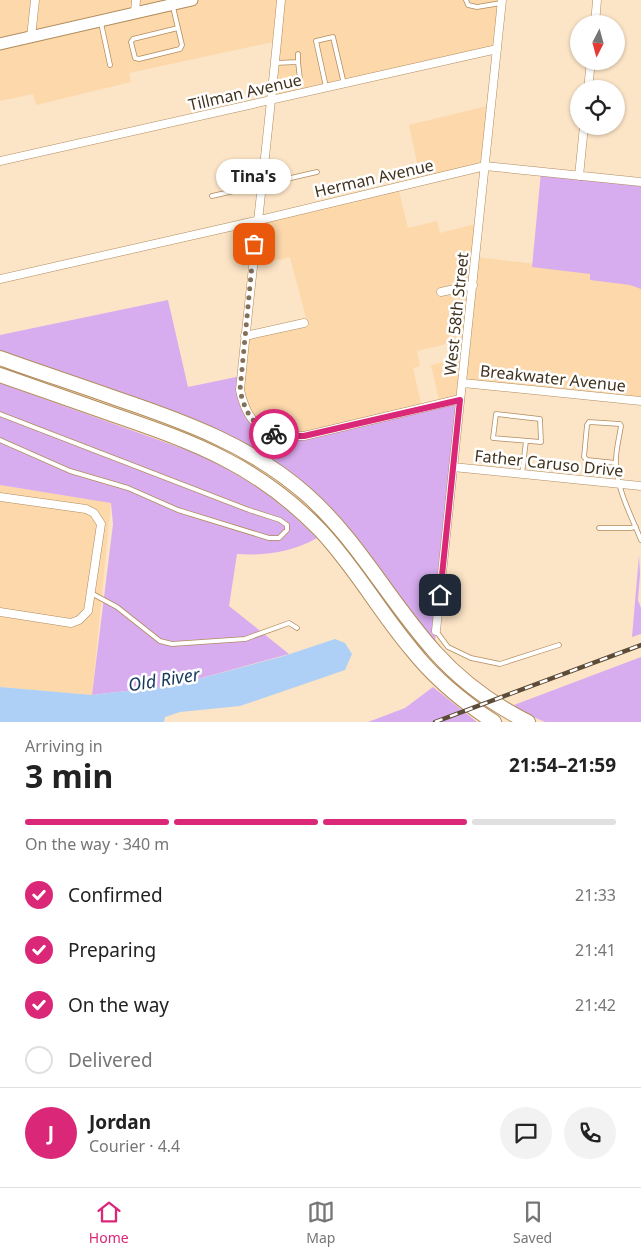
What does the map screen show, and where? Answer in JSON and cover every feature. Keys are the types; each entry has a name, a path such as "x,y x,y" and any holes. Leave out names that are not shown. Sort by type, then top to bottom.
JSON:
{"highway":[{"path":"0,358 197,427 271,466 306,494 336,523 355,545 420,635 447,665 486,697 528,722"},
{"path":"0,375 185,440 222,457 263,482 295,507 329,540 402,638 429,670 460,698 494,722"}],"main road":[{"path":"0,44 192,0"}],"street":[{"path":"31,37 35,0"},
{"path":"135,13 136,0"},
{"path":"281,0 272,100 245,336 240,390 243,404 250,418 265,430 285,436 304,436 460,400"},
{"path":"596,15 597,0"},
{"name":"West 58th Street","path":"436,630 502,2"},
{"name":"Tillman Avenue","path":"0,161 496,49"},
{"path":"579,176 583,135"},
{"name":"Herman Avenue","path":"0,278 257,221 485,166 641,182"},
{"path":"441,292 473,285"},
{"path":"245,336 304,323"},
{"name":"Breakwater Avenue","path":"463,383 641,401"},
{"name":"Father Caruso Drive","path":"453,467 641,486"},
{"path":"0,497 86,509 94,513 101,524 88,610 79,620 71,623 0,612"}],"lane":[{"path":"466,0 468,5 478,7 502,2"},
{"path":"173,4 182,45 180,49 139,59 135,58 131,42 133,39 178,28"},
{"path":"100,21 110,65"},
{"path":"327,88 316,41 333,37 344,84"},
{"path":"298,54 300,79"},
{"path":"275,63 298,62"},
{"path":"212,196 317,172"},
{"path":"0,414 249,510 280,520 287,525 287,530 280,538 269,538 178,510 128,488 70,471 0,440"},
{"path":"496,414 540,419 541,442 526,441 493,438 496,414"},
{"path":"616,463 586,460 584,457 587,425 589,422 620,424 621,426 616,463 619,484 641,540"},
{"path":"522,474 526,441"},
{"path":"599,528 636,527"},
{"path":"91,593 116,607 160,641 172,644 245,639 289,623 297,628"},
{"path":"436,630 448,647 471,658 500,664 559,645"}],"shaded area":[{"path":"0,0 502,0 497,49 272,100 277,41 129,73 131,82 36,105 33,94 0,101"},
{"path":"491,105 485,166 421,181 409,125"},
{"path":"541,172 641,182 641,289 630,285 590,280 590,274 532,267"},
{"path":"398,187 408,228 437,221 440,233 479,223 476,257 641,276 641,401 463,383 460,399 440,404 431,365 465,357 467,339 417,351 420,366 413,368 422,408 304,436 265,430 243,404 245,336 307,322 290,257 252,266 257,221"},
{"path":"168,300 188,387 241,376 240,390 250,417 285,436 460,399 434,651 363,556 259,459 0,358 0,335"},
{"path":"0,383 206,457 261,489 293,515 317,538 298,547 278,552 237,554 229,606 289,654 176,685 92,695 113,524 111,503 0,485"},
{"path":"0,485 111,502 92,695 0,687"},
{"path":"639,555 638,600 641,608 641,634 632,637"},
{"path":"641,657 641,722 545,722 524,713 514,705"},
{"path":"433,687 477,722 368,722 405,708"}],"water":[{"path":"335,639 345,643 352,654 345,670 240,706 180,712 165,717 164,722 0,722 0,687 92,695 176,685 284,656"}],"railway":[{"path":"435,722 641,645"}],"way so far":[{"path":"254,244 240,390 243,404 250,418 265,430 274,434"}],"place":[{"name":"Tina's","path":"254,244"}],"route":[{"path":"274,434 304,436 460,400 440,595"}],"water label":[{"name":"Old River","path":"164,680"}]}
